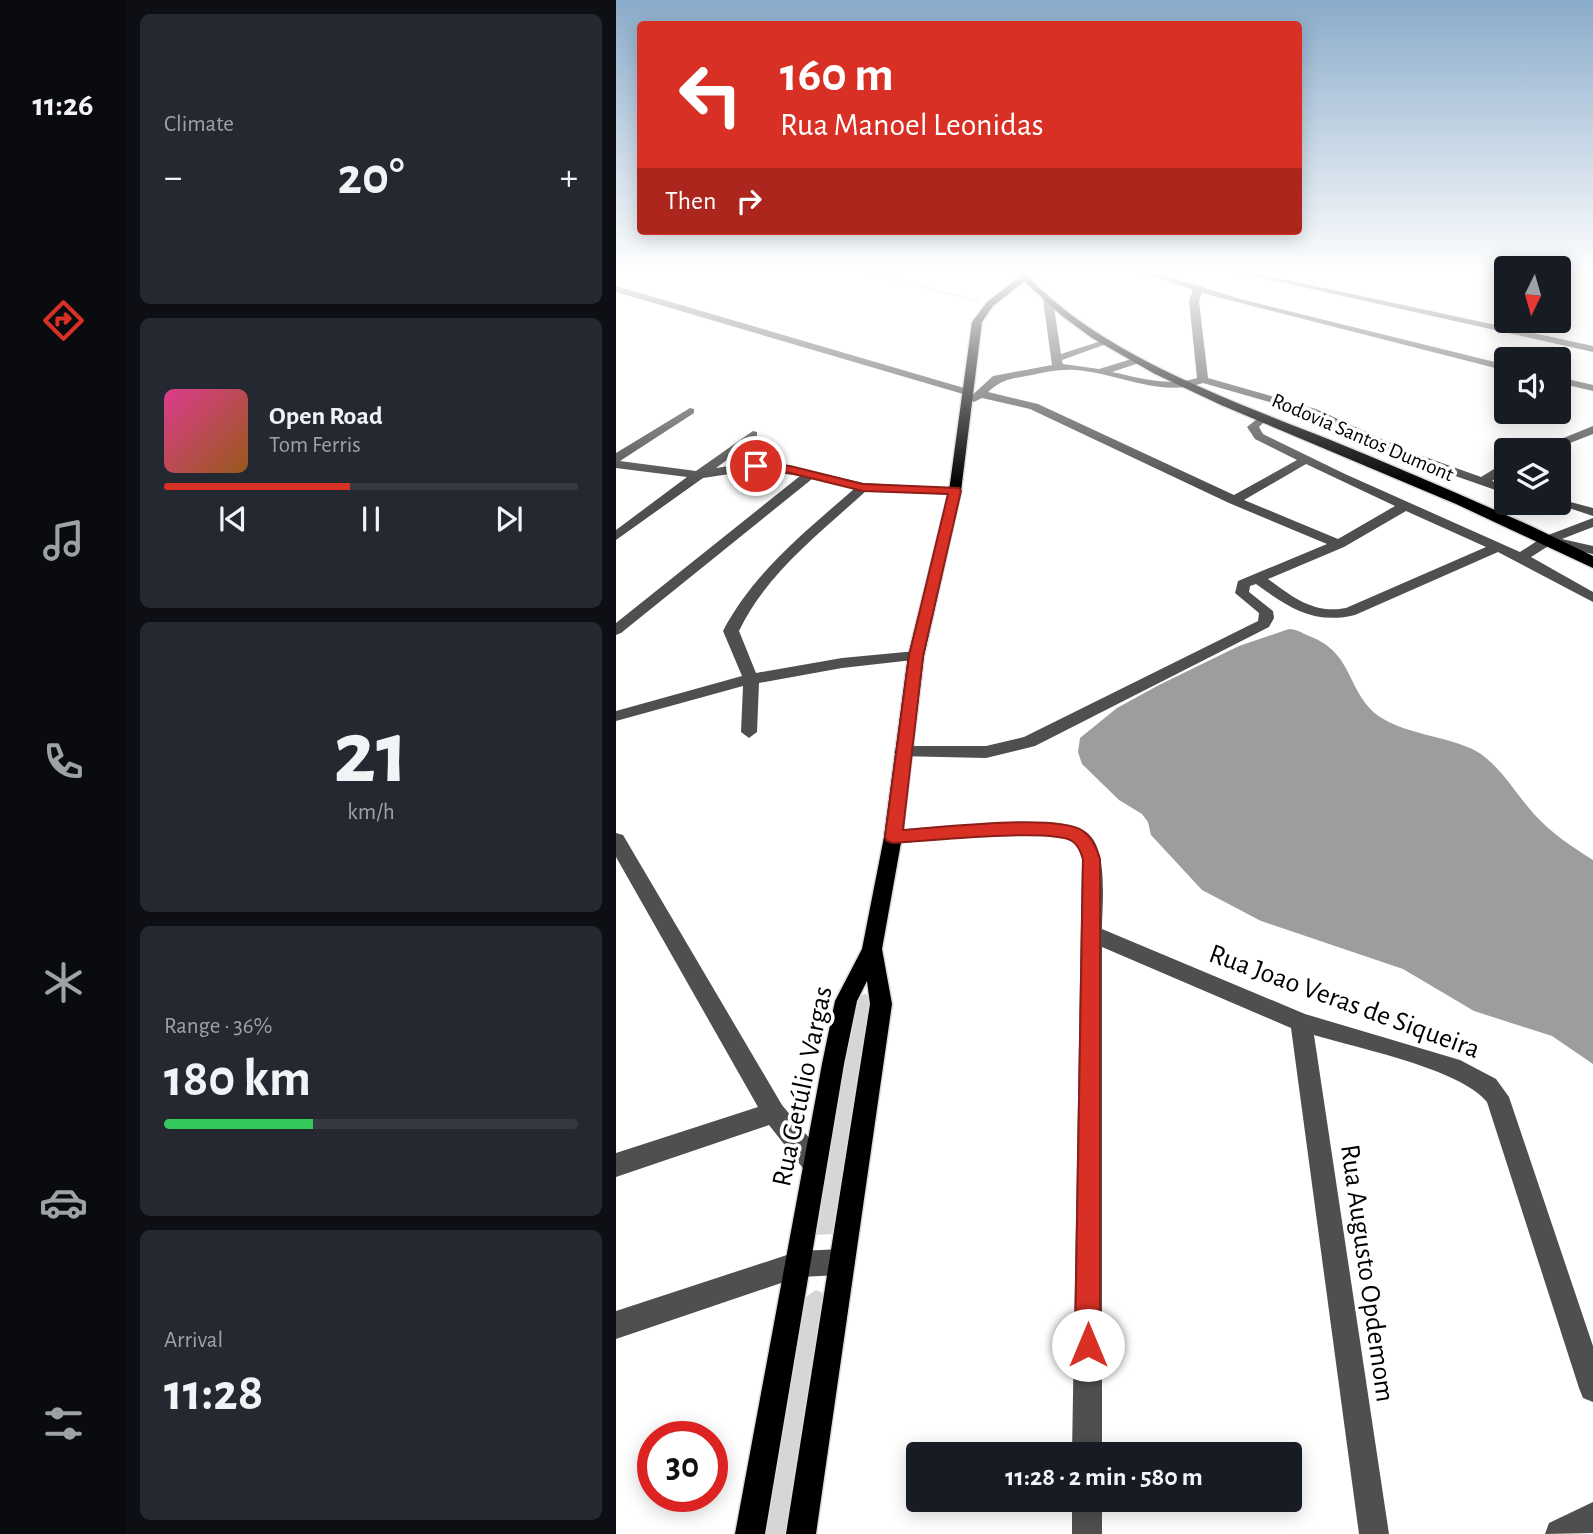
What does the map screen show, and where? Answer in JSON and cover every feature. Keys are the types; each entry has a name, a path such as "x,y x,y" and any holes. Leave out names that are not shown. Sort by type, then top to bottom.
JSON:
{"highway":[{"name":"Rodovia Santos Dumont","path":"1110,344 1186,385 1448,495 1593,563"}],"main road":[{"path":"801,1534 881,1004 872,948 893,837 916,656 955,491 971,398 975,344"},
{"name":"Rua Getúlio Vargas","path":"750,1534 846,1001 872,948"}],"street":[{"path":"794,344 971,398 1034,406 1234,500 1339,544"},
{"path":"1054,344 1057,363"},
{"path":"971,398 997,378 1057,363 1103,344"},
{"path":"1199,344 1203,380"},
{"path":"1402,344 1494,366"},
{"path":"1568,344 1593,349"},
{"path":"1100,372 1138,360"},
{"path":"1057,363 1154,385 1186,385 1203,380 1312,411 1402,453 1494,485"},
{"path":"1571,383 1592,389"},
{"path":"616,461 690,411"},
{"path":"1262,418 1253,427 1254,433 1404,506 1521,557 1593,598"},
{"path":"1571,438 1593,430"},
{"path":"616,536 753,435"},
{"path":"1234,500 1305,460"},
{"path":"616,461 630,466 697,475 764,466 863,487 955,491"},
{"path":"1483,481 1494,474"},
{"path":"616,630 809,475"},
{"path":"749,732 751,679 731,631 736,615 796,548 863,487"},
{"path":"903,752 985,752 1029,742 1057,730 1101,705 1264,624 1268,615 1266,611 1242,593 1243,584 1283,565 1339,544 1404,506"},
{"path":"1571,506 1593,512"},
{"path":"1521,557 1548,540 1593,522"},
{"path":"1548,540 1593,550"},
{"path":"1258,578 1307,611 1333,616 1350,612 1497,547"},
{"path":"616,716 751,679 842,663 916,656"},
{"path":"893,837 1022,829 1065,831 1084,841 1092,859 1087,1442"},
{"path":"616,840 774,1113 815,1164"},
{"name":"Rua Joao Veras de Siqueira","path":"1090,933 1301,1022 1452,1067 1488,1086 1497,1097 1593,1388"},
{"name":"Rua Augusto Opdemom","path":"1301,1022 1374,1534"},
{"path":"616,1165 774,1113"},
{"path":"616,1325 799,1264 842,1262"},
{"path":"1087,1512 1087,1534"},
{"path":"1560,1534 1593,1517"}],"shaded area":[{"path":"1289,629 1299,631 1324,644 1335,653 1361,696 1380,717 1404,728 1471,748 1481,754 1503,775 1540,821 1593,860 1593,1064 1552,1036 1474,1011 1403,969 1261,921 1202,890 1151,835 1148,822 1142,814 1119,800 1082,764 1078,752 1080,738 1117,708 1239,646"},
{"path":"865,994 872,997 837,1222 832,1234 816,1235 852,999"},
{"path":"816,1290 827,1295 791,1534 763,1534 803,1299"}],"route":[{"path":"756,466 790,469 863,487 955,491 916,656 893,837 1022,829 1054,830 1077,835 1088,848 1092,859 1088,1345"}]}
